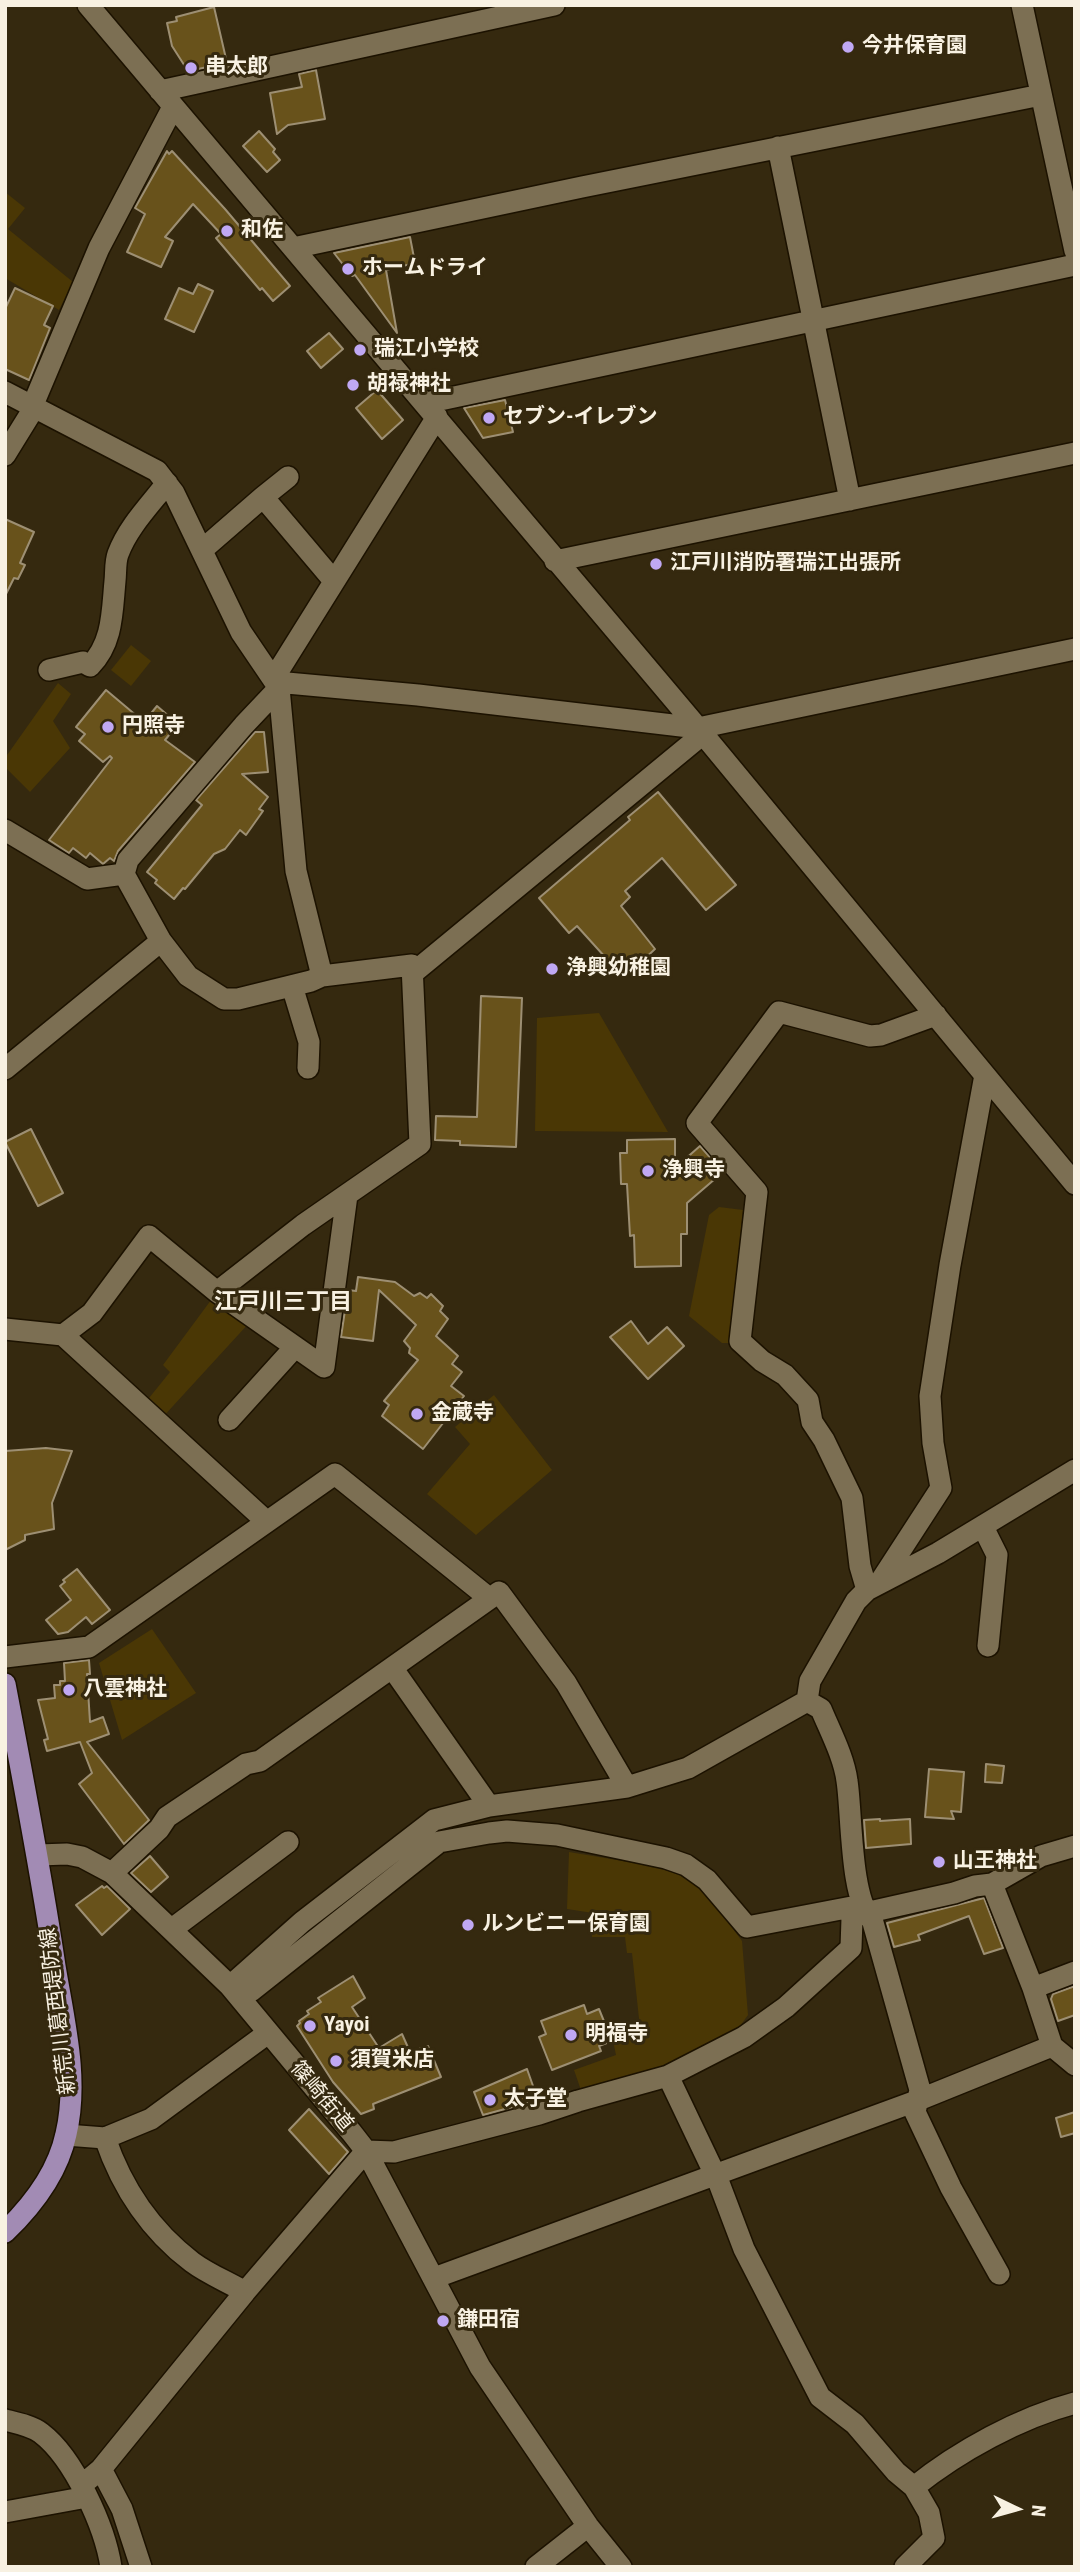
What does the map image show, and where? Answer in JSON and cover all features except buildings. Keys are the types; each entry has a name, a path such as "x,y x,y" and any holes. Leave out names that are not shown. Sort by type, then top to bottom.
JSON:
{"main road":[{"path":"5,1684 38,1856"},
{"name":"新荒川葛西堤防線","path":"5,2232 26,2211 49,2178 66,2136 71,2098 69,2053 38,1856"}],"street":[{"path":"88,5 701,731 1075,1184"},
{"path":"5,455 33,408 99,248 167,99 457,15 554,5"},
{"path":"1022,5 1075,251"},
{"path":"293,248 1041,95"},
{"path":"778,147 850,500"},
{"path":"217,1292 303,1225 421,1144 412,965 322,976 238,999 224,999 188,976 161,941 124,874 128,860 276,683 431,410 812,321 1075,265"},
{"path":"5,392 158,471 202,550 241,632 276,683 296,871 322,976"},
{"path":"555,561 1075,453"},
{"path":"202,550 288,477"},
{"path":"49,670 83,662 90,666 101,656 111,626 117,556 128,532 167,483"},
{"path":"263,497 334,581"},
{"path":"276,683 418,695 701,731 1075,649"},
{"path":"413,973 701,731"},
{"path":"5,830 87,879 124,874"},
{"path":"5,1069 161,941"},
{"path":"292,986 309,1042 308,1068"},
{"path":"874,1586 860,1566 852,1498 824,1440 812,1422 808,1400 785,1375 762,1361 740,1341 757,1192 697,1123 779,1012 870,1036 881,1035 936,1015"},
{"path":"874,1586 941,1488 933,1443 930,1396 950,1265 985,1075"},
{"path":"63,1335 92,1313 149,1236 217,1292 324,1367 347,1195"},
{"path":"5,1329 63,1335 266,1521"},
{"path":"229,1420 295,1347"},
{"path":"807,1700 810,1681 856,1601 874,1586 983,1527 1075,1471"},
{"path":"5,1657 89,1647 335,1474 489,1598"},
{"path":"983,1527 997,1555 988,1646"},
{"path":"112,1873 159,1829 167,1817 246,1764 260,1761 499,1592 566,1683 627,1787"},
{"path":"393,1669 489,1806"},
{"path":"240,1988 302,1922 434,1821 489,1806 627,1787 688,1768 807,1700"},
{"path":"807,1700 821,1709 847,1778 855,1864 863,1909 872,1919 920,2090 914,2110 951,2188 999,2274"},
{"path":"240,1988 439,1842 489,1833 507,1831 557,1835 666,1858 686,1866 706,1880 747,1927 863,1909 992,1884 1041,1856 1075,1846"},
{"path":"172,1929 288,1842"},
{"name":"篠崎街道","path":"38,1856 67,1854 82,1857 112,1873 240,1988 268,2033 366,2151 480,2367 588,2526 621,2567"},
{"path":"992,1884 1033,1987 1052,2046 1075,2065"},
{"path":"5,2512 85,2491 245,2292 366,2151 394,2152 539,2114 668,2076 744,2036 786,2007 851,1948 852,1918 863,1909"},
{"path":"1033,1987 1075,1972"},
{"path":"66,2136 105,2138 151,2119 268,2033"},
{"path":"434,2278 916,2101 1052,2046"},
{"path":"668,2076 715,2174 744,2249 820,2397 855,2424 896,2472 914,2487 929,2513 934,2538 907,2566"},
{"path":"105,2138 113,2163 150,2224 193,2263 245,2292"},
{"path":"914,2487 944,2463 1044,2411 1075,2403"},
{"path":"5,2420 41,2432 72,2466 110,2554 111,2567"},
{"path":"101,2469 122,2508 141,2567"},
{"path":"536,2567 588,2526"}],"shaded area":[{"path":"5,192 25,208 8,229 73,282 59,310 5,278"},
{"path":"131,645 151,661 131,686 111,670"},
{"path":"58,683 71,694 53,721 70,748 30,792 5,767 5,758"},
{"path":"599,1013 668,1132 535,1131 537,1018"},
{"path":"719,1207 743,1210 729,1343 722,1343 689,1316 709,1215"},
{"path":"214,1296 250,1322 162,1418 145,1403 170,1372 163,1365"},
{"path":"494,1395 552,1470 476,1535 427,1494 470,1444 455,1427"},
{"path":"152,1629 196,1693 122,1740 99,1663"},
{"path":"569,1852 653,1866 677,1874 702,1887 742,1941 748,2015 732,2037 662,2069 583,2096 574,2070 616,2055 612,2036 640,2028 632,1953 627,1953 625,1937 592,1937 593,1913 567,1909"}],"place":[{"name":"今井保育園","path":"848,47"},
{"name":"串太郎","path":"191,68"},
{"name":"和佐","path":"227,231"},
{"name":"ホームドライ","path":"348,269"},
{"name":"瑞江小学校","path":"360,350"},
{"name":"胡禄神社","path":"353,385"},
{"name":"セブン-イレブン","path":"489,418"},
{"name":"江戸川消防署瑞江出張所","path":"656,564"},
{"name":"円照寺","path":"108,727"},
{"name":"浄興幼稚園","path":"552,969"},
{"name":"浄興寺","path":"648,1171"},
{"name":"金蔵寺","path":"417,1414"},
{"name":"八雲神社","path":"69,1690"},
{"name":"山王神社","path":"939,1862"},
{"name":"ルンビニー保育園","path":"468,1925"},
{"name":"Yayoi","path":"310,2026"},
{"name":"明福寺","path":"571,2035"},
{"name":"須賀米店","path":"336,2061"},
{"name":"太子堂","path":"490,2100"},
{"name":"鎌田宿","path":"443,2321"}],"district":[{"name":"江戸川三丁目","path":"283,1303"}]}
